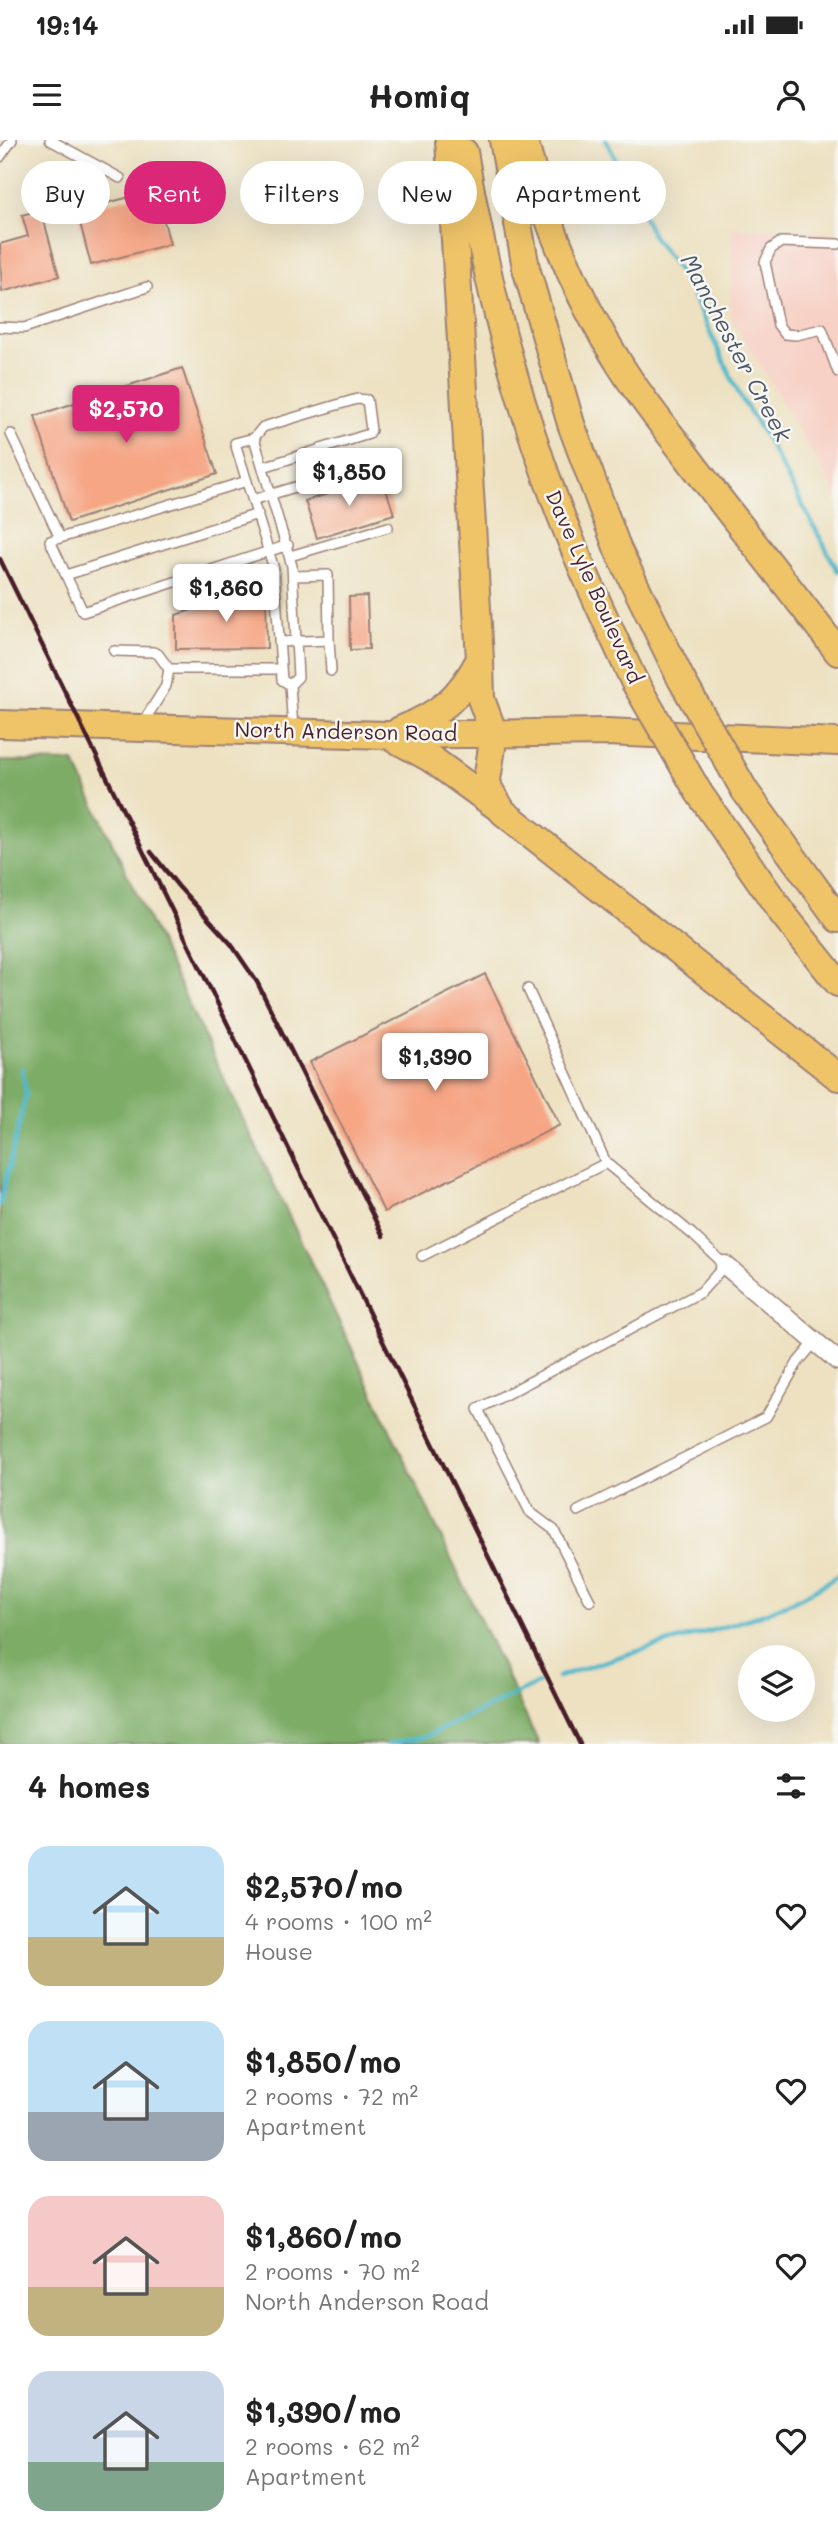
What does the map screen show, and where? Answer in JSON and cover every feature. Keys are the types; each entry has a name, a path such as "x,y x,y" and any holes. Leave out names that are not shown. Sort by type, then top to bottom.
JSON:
{"main road":[{"path":"449,140 481,699 494,734 487,780 489,789 503,812"},
{"name":"Dave Lyle Boulevard","path":"462,140 483,253 511,368 567,532 634,681 699,793 783,914 838,983"},
{"name":"Dave Lyle Boulevard","path":"503,140 527,268 570,424 618,550 681,679 745,791 838,919"},
{"path":"524,140 540,199 556,240 585,303 622,369 838,652"},
{"path":"387,735 416,724 440,710 462,690 480,659"},
{"name":"North Anderson Road","path":"0,724 293,730 387,735 606,732 838,741"},
{"path":"387,735 452,773 838,1077"}],"street":[{"path":"725,1265 838,1361"}],"lane":[{"path":"0,157 12,140"},
{"path":"50,140 120,178"},
{"path":"838,244 781,242 771,249 765,262 778,325 785,334 796,335 822,329 838,372"},
{"path":"0,327 24,328 147,287"},
{"path":"263,467 364,437 370,430 369,403 363,398 357,399 263,427 254,438 235,443 270,551 274,569 282,680 290,685"},
{"path":"11,434 83,612 288,545"},
{"path":"254,438 288,545 293,576 298,677 290,685 293,730"},
{"path":"253,500 373,463"},
{"path":"55,540 247,481"},
{"path":"66,575 258,514"},
{"path":"290,556 388,527"},
{"path":"293,576 328,575 331,671"},
{"path":"279,642 329,640"},
{"path":"114,651 153,652 158,654 169,669 166,687 140,727"},
{"path":"169,669 281,670"},
{"path":"528,989 606,1163 725,1265 701,1292 478,1409 530,1512 554,1530 590,1601"},
{"path":"422,1256 606,1163"},
{"path":"578,1511 765,1417 798,1362 816,1342"}],"shaded area":[{"path":"732,227 838,233 838,496 731,317"}],"green space":[{"path":"0,761 74,762 539,1744 0,1744"}],"building":[{"path":"124,199 124,224 165,224 170,244 91,265 80,224 110,224 110,202"},
{"path":"25,224 45,224 59,276 2,292 0,244 28,236"},
{"path":"182,368 217,474 69,522 35,416"},
{"path":"382,477 394,514 317,538 305,501"},
{"path":"266,586 267,648 176,649 176,615"},
{"path":"367,596 369,649 350,650 349,597"},
{"path":"485,974 560,1125 384,1212 310,1062"}],"waterway":[{"name":"Manchester Creek","path":"606,140 654,238 685,279 741,398 764,434 838,571"},
{"path":"0,1204 26,1094 22,1068"},
{"path":"558,1677 764,1614 838,1575"},
{"path":"389,1744 425,1737 539,1683"}],"railway":[{"path":"0,559 580,1744"},
{"path":"151,852 231,944 257,982 383,1236"}]}
